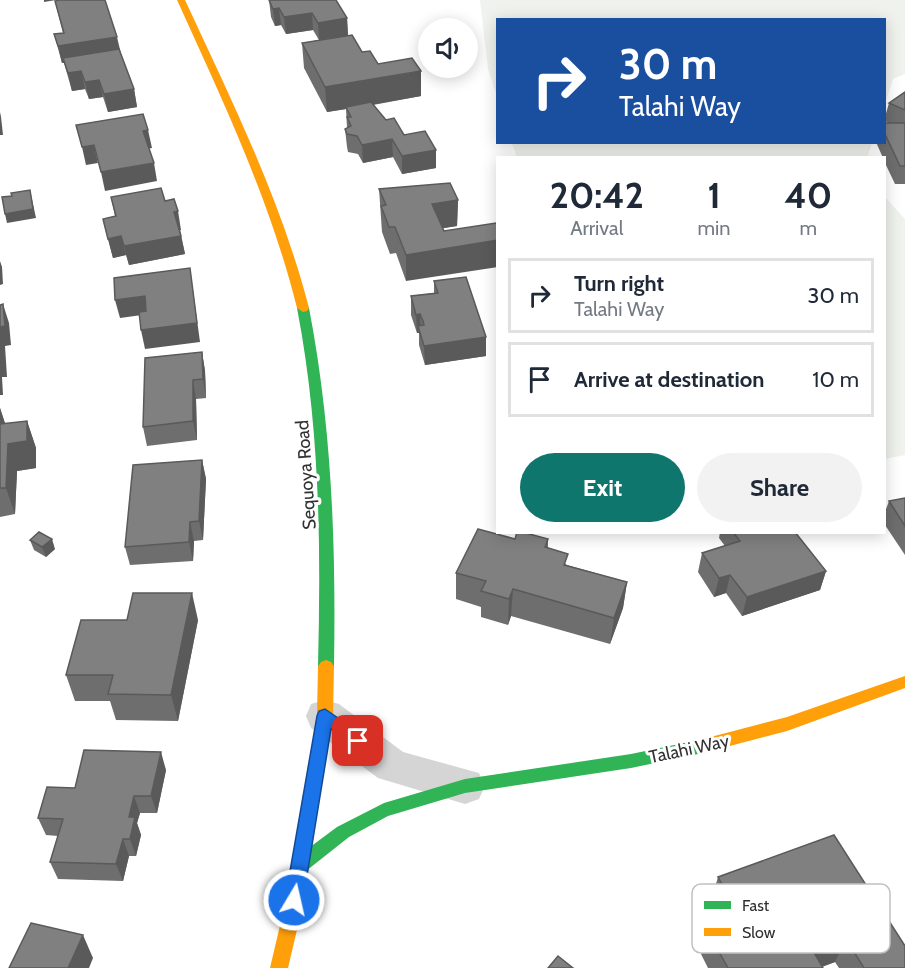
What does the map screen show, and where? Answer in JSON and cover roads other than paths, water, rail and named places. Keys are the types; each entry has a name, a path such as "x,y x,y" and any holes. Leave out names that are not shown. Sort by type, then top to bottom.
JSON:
{"street":[{"name":"Sequoya Road","path":"181,0 252,156 277,220 297,281 311,345 323,432 329,556 325,716 300,865 279,968"},
{"name":"Talahi Way","path":"300,865 343,832 384,810 465,786 631,761 738,738 787,724 905,682"},
{"name":"Talahi Way","path":"325,716 392,766 465,786"}]}
